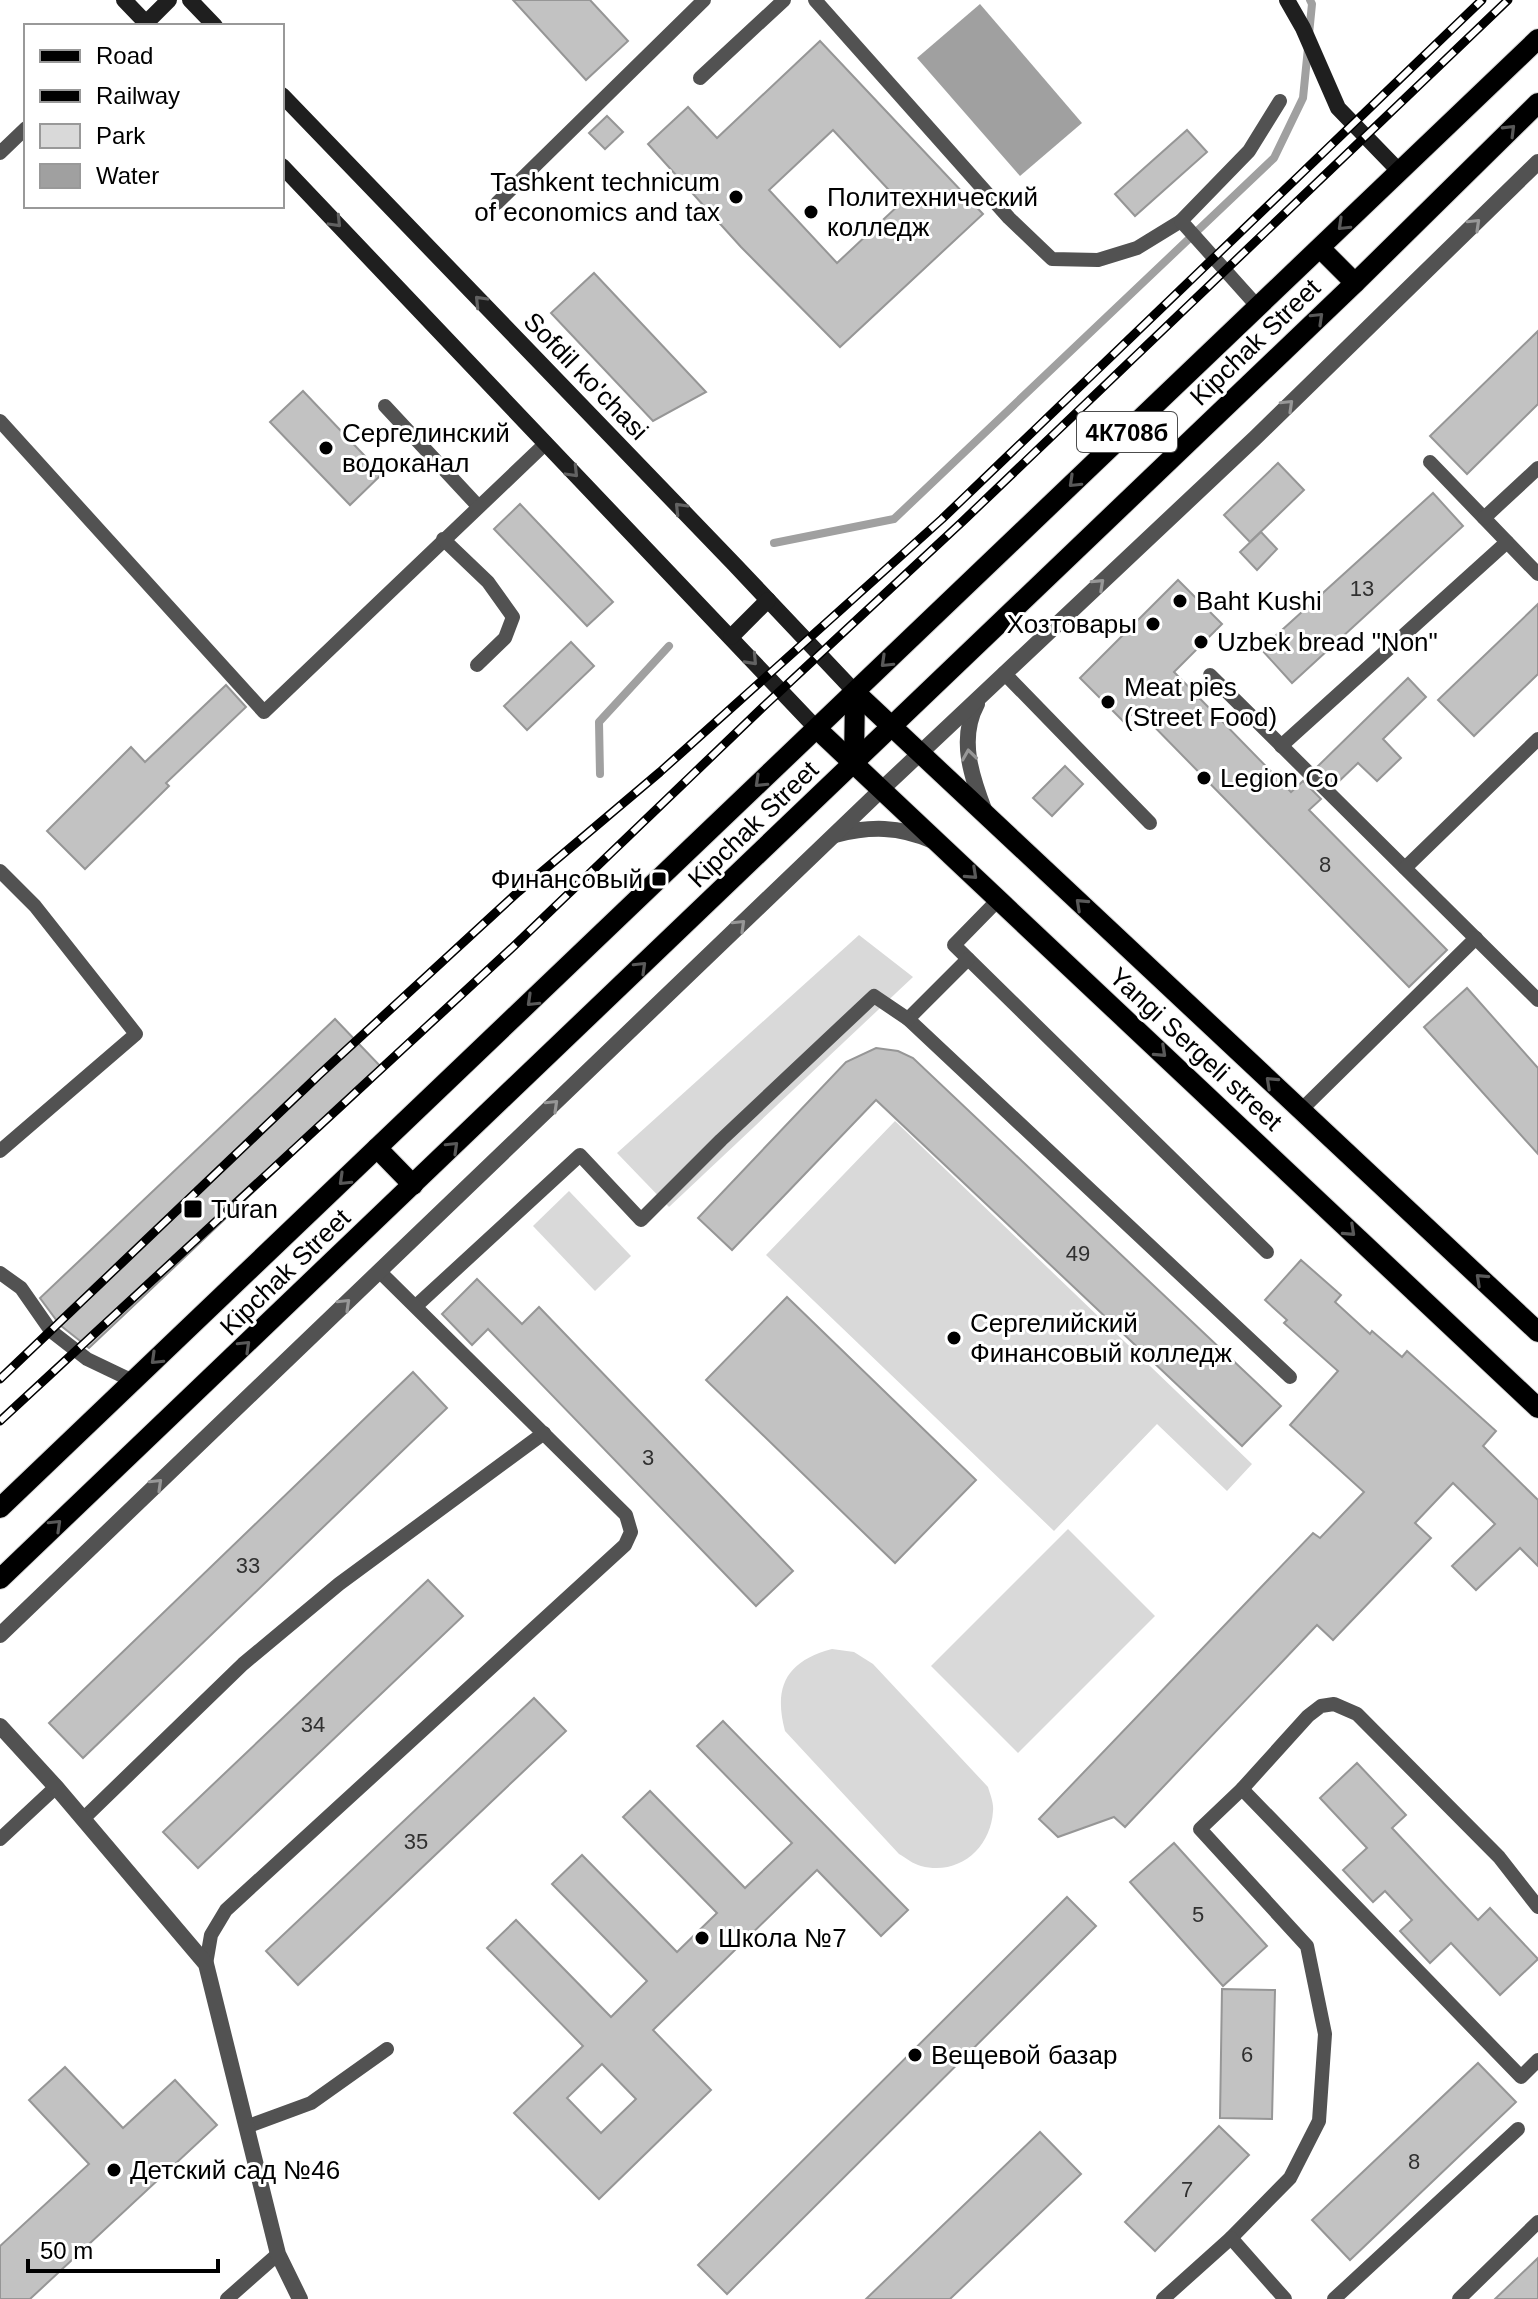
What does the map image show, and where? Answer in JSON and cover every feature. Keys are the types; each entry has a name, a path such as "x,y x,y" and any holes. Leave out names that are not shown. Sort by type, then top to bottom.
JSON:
{"main road":[{"name":"Kipchak Street","path":"0,1508 1538,39"},
{"name":"Kipchak Street","path":"0,1579 1355,283 1538,103"},
{"path":"1320,248 1355,283"},
{"path":"854,763 855,692"},
{"name":"Yangi Sergeli street","path":"855,692 1538,1332"},
{"name":"Yangi Sergeli street","path":"817,729 1538,1408"},
{"path":"377,1148 413,1185"}],"street":[{"path":"124,0 146,24"},
{"path":"148,24 169,0"},
{"path":"190,0 213,24"},
{"path":"1287,0 1303,28 1338,108 1399,171"},
{"name":"Sofdil ko'chasi","path":"284,97 855,692"},
{"path":"0,1635 833,835 1255,438 1538,162"},
{"path":"284,168 817,729"},
{"path":"731,637 768,600"},
{"path":"982,695 973,712 967,740 974,785 986,815"},
{"path":"833,835 877,827 897,829 933,841 948,852"},
{"path":"0,1726 56,1787 206,1964 278,2254 300,2299"}],"lane":[{"path":"700,78 784,0"},
{"path":"815,0 1009,218 1052,259 1098,260 1137,248 1181,221 1249,151 1280,101"},
{"path":"497,203 700,1"},
{"path":"0,153 24,130"},
{"path":"1181,221 1258,307"},
{"path":"385,406 478,506"},
{"path":"0,421 264,712 546,443"},
{"path":"1430,462 1538,574"},
{"path":"1484,518 1538,468"},
{"path":"443,539 488,582 513,617 505,638 477,665"},
{"path":"1281,746 1507,542"},
{"path":"1004,673 1150,823"},
{"path":"1210,675 1538,1000"},
{"path":"1405,868 1538,739"},
{"path":"0,871 35,906 136,1034 0,1151"},
{"path":"999,899 954,945 1267,1252"},
{"path":"1301,1110 1476,938"},
{"path":"908,1019 968,959"},
{"path":"416,1306 580,1155 641,1220 874,996 908,1019 1290,1377"},
{"path":"206,1964 211,1935 226,1910 625,1545 631,1532 626,1515 379,1271"},
{"path":"0,1273 21,1288 51,1331 87,1359 133,1381"},
{"path":"83,1819 243,1664 351,1574 544,1433"},
{"path":"1163,2299 1231,2238 1290,2178 1319,2121 1325,2034 1307,1946 1200,1829 1242,1789 1308,1716 1321,1706 1334,1704 1357,1714 1499,1857 1538,1907"},
{"path":"0,1839 56,1787"},
{"path":"1242,1789 1521,2077 1538,2060"},
{"path":"246,2127 311,2103 387,2049"},
{"path":"1334,2299 1518,2129"},
{"path":"1459,2299 1538,2222"},
{"path":"1231,2238 1285,2299"},
{"path":"227,2299 278,2254"}],"green space":[{"path":"859,935 913,977 669,1207 617,1153"},
{"path":"895,1121 1252,1464 1227,1491 1157,1424 1054,1531 766,1255"},
{"path":"569,1191 631,1256 595,1291 533,1226"},
{"path":"1068,1529 1155,1616 1018,1753 931,1666"},
{"path":"832,1649 854,1652 873,1664 988,1787 993,1805 991,1824 979,1847 960,1863 935,1868 918,1865 899,1854 785,1731 781,1701 787,1678 804,1661"}],"water":[{"path":"980,4 1082,123 1020,176 917,58"}],"building":[{"path":"513,0 590,0 628,41 586,80"},
{"name":"Tashkent technicum of economics and tax","path":"820,41 983,214 840,347 741,247 648,144 688,107 717,138","holes":["833,130 901,203 837,263 769,190"]},
{"path":"607,116 623,132 605,149 589,133"},
{"path":"1187,130 1207,152 1135,216 1115,194"},
{"path":"594,273 706,392 653,421 551,313"},
{"path":"1538,331 1538,404 1467,474 1430,436"},
{"name":"Сергелинский водоканал","path":"303,391 382,474 350,505 270,422"},
{"path":"1278,463 1304,490 1250,542 1224,515"},
{"path":"1433,493 1463,526 1292,683 1261,649"},
{"path":"520,504 613,602 587,626 494,529"},
{"path":"1261,532 1277,549 1257,570 1240,552"},
{"path":"1178,580 1222,624 1174,672 1291,792 1303,781 1321,799 1309,810 1447,950 1409,987 1137,709 1124,722 1080,678"},
{"path":"1538,604 1538,674 1474,736 1438,700"},
{"path":"571,642 594,666 527,730 504,706"},
{"path":"1408,678 1426,697 1383,739 1401,758 1377,781 1358,763 1335,785 1317,767"},
{"path":"226,685 246,707 166,783 169,786 85,869 47,831 131,747 145,762"},
{"path":"1065,766 1083,784 1052,816 1033,798"},
{"path":"1467,988 1538,1068 1538,1154 1424,1027"},
{"path":"335,1019 383,1069 89,1348 60,1325 40,1298"},
{"path":"876,1048 898,1051 913,1058 1281,1406 1242,1446 876,1100 732,1250 698,1218 846,1062"},
{"path":"1301,1260 1341,1295 1335,1302 1370,1334 1372,1331 1402,1357 1407,1351 1496,1431 1483,1446 1538,1500 1538,1566 1520,1548 1476,1590 1452,1566 1495,1524 1453,1483 1415,1523 1431,1538 1333,1640 1317,1625 1125,1827 1114,1817 1058,1837 1039,1819 1313,1533 1320,1538 1364,1492 1290,1425 1338,1371 1284,1323 1287,1320 1265,1300"},
{"path":"477,1279 522,1324 539,1307 793,1571 756,1606 488,1329 472,1345 442,1314"},
{"path":"787,1297 976,1480 895,1563 706,1380"},
{"path":"413,1372 447,1408 83,1758 49,1723"},
{"path":"428,1580 463,1616 198,1868 163,1832"},
{"path":"534,1698 566,1731 298,1985 266,1951"},
{"path":"723,1721 908,1910 881,1936 817,1870 653,2030 711,2090 599,2199 514,2113 583,2046 487,1948 516,1920 611,2017 647,1981 552,1884 582,1855 677,1952 717,1913 623,1817 650,1791 745,1888 792,1843 697,1746","holes":["602,2064 636,2099 601,2133 567,2098"]},
{"path":"1357,1763 1406,1815 1392,1828 1478,1920 1490,1908 1538,1959 1500,1995 1451,1943 1430,1963 1400,1931 1412,1920 1385,1891 1373,1902 1343,1870 1367,1848 1320,1798"},
{"path":"1174,1843 1267,1946 1223,1986 1130,1882"},
{"path":"1067,1897 1096,1926 727,2294 698,2265"},
{"path":"1222,1989 1275,1990 1272,2119 1220,2118"},
{"path":"1478,2063 1516,2102 1350,2260 1312,2220"},
{"path":"65,2067 123,2128 175,2080 217,2125 30,2299 0,2299 0,2246 89,2164 29,2100"},
{"path":"1219,2126 1249,2155 1155,2251 1125,2222"},
{"path":"1040,2132 1081,2174 950,2299 866,2299"},
{"path":"1538,2258 1538,2299 1495,2299"}],"waterway":[{"path":"1309,34 1310,0"},
{"path":"774,543 894,519 1274,158 1303,98 1308,48"},
{"path":"600,774 599,722 669,646"}],"railway":[{"path":"0,1379 319,1075 518,892 660,772 942,519 1482,0"},
{"path":"0,1421 514,946 1508,0"}],"place":[{"name":"Tashkent technicum of economics and tax","path":"736,197"},
{"name":"Политехнический колледж","path":"811,212"},
{"name":"Сергелинский водоканал","path":"326,448"},
{"name":"Baht Kushi","path":"1180,601"},
{"name":"Хозтовары","path":"1153,624"},
{"name":"Uzbek bread \"Non\"","path":"1201,642"},
{"name":"Meat pies (Street Food)","path":"1108,702"},
{"name":"Legion Co","path":"1204,778"},
{"name":"Финансовый","path":"659,879"},
{"name":"Turan","path":"193,1209"},
{"name":"Сергелийский Финансовый колледж","path":"954,1338"},
{"name":"Школа №7","path":"702,1938"},
{"name":"Вещевой базар","path":"915,2055"},
{"name":"Детский сад №46","path":"114,2170"}]}
